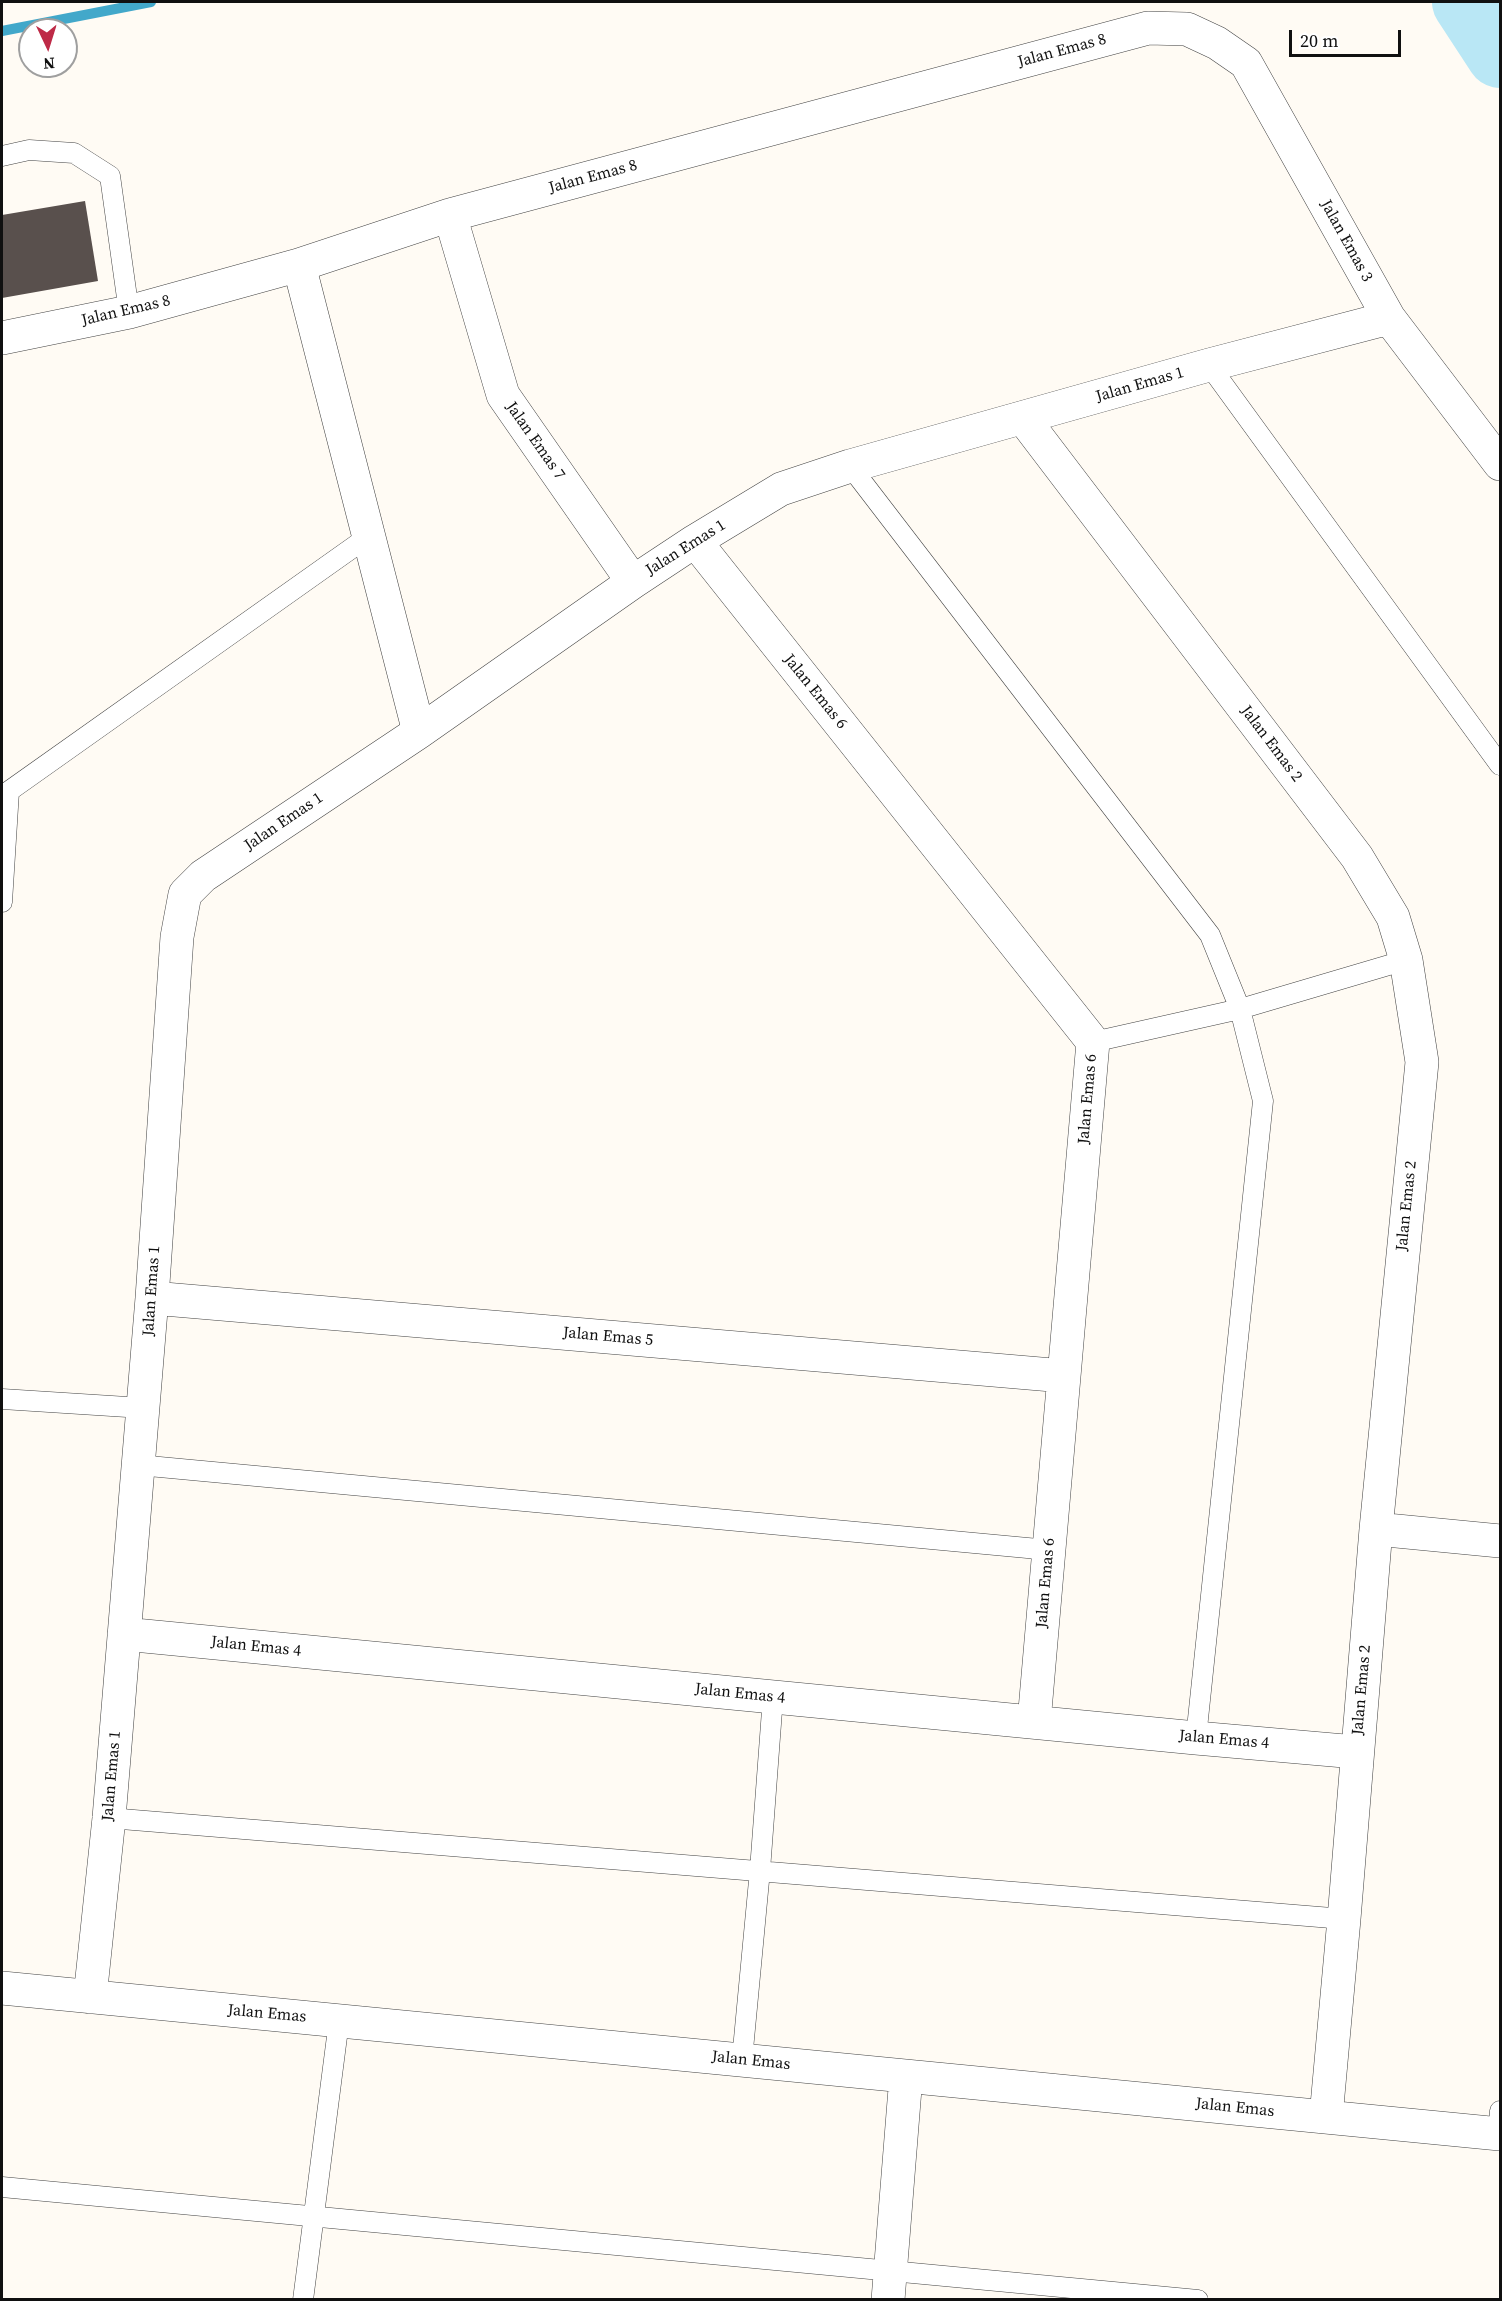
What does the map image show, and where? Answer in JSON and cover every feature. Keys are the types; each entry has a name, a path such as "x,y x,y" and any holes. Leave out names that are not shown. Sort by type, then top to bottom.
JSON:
{"street":[{"name":"Jalan Emas 8","path":"2,338 129,312 299,266 450,215 1148,28 1187,29"},
{"name":"Jalan Emas 3","path":"1187,29 1217,43 1246,63 1389,318 1500,464"},
{"name":"Jalan Emas 7","path":"450,215 502,395 633,582"},
{"path":"299,266 419,732"},
{"name":"Jalan Emas 1","path":"90,1997 109,1818 143,1408 177,937 185,894 203,876 419,732 633,582 781,489 850,466 1209,365 1389,318"},
{"name":"Jalan Emas 2","path":"1023,418 1357,857 1393,917 1406,960 1422,1062 1376,1529 1326,2117"},
{"name":"Jalan Emas 6","path":"695,541 1093,1042 1034,1722"},
{"name":"Jalan Emas 5","path":"152,1298 1064,1376"},
{"path":"1376,1529 1500,1541"},
{"name":"Jalan Emas 4","path":"124,1634 1356,1752"},
{"name":"Jalan Emas","path":"2,1988 1326,2117 1500,2126"},
{"path":"889,2285 906,2076"}],"lane":[{"path":"2,156 29,150 74,153 110,176 129,312"},
{"path":"1209,365 1500,765"},
{"path":"850,466 1210,935 1240,1009 1263,1101 1196,1738"},
{"path":"2,902 5,794 369,536"},
{"path":"1093,1042 1240,1009 1406,960"},
{"path":"2,1399 143,1408"},
{"path":"138,1465 1049,1550"},
{"path":"742,2060 773,1697"},
{"path":"109,1818 1344,1919"},
{"path":"303,2300 339,2021"},
{"path":"2,2187 314,2216 889,2285 1198,2300"}],"building":[{"path":"85,201 98,281 2,298 2,215"}],"waterway":[{"path":"2,31 151,2"},
{"path":"1466,2 1500,54"}]}
